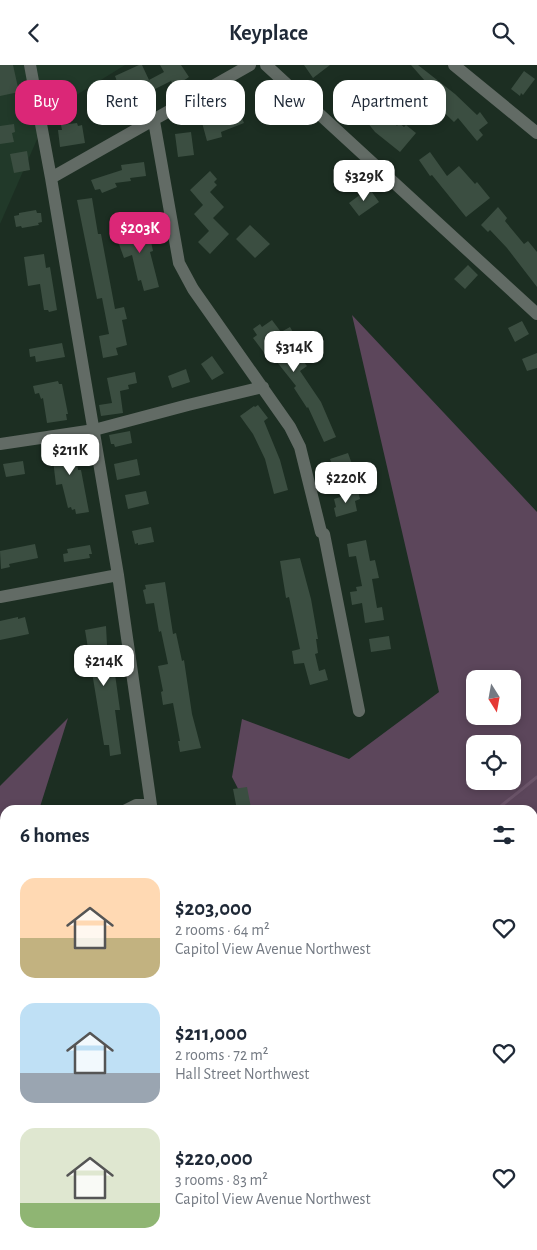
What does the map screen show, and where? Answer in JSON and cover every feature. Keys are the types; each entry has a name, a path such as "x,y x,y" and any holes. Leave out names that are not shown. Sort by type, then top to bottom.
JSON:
{"street":[{"path":"30,65 94,430 154,805"},
{"path":"156,120 250,65"},
{"path":"266,65 537,314"},
{"path":"454,65 537,133"},
{"path":"51,177 147,125"},
{"path":"155,125 179,263 194,289 290,427 300,447 321,532 324,534 360,711"},
{"path":"0,444 94,430 263,387"},
{"path":"0,597 118,575"}],"shaded area":[{"path":"0,65 125,65 101,80 87,80 87,88 77,95 77,80 15,80 15,125 43,125 0,224"},
{"path":"352,315 537,512 537,805 246,805 232,777 242,719 349,759 439,692"},
{"path":"68,718 41,805 0,805 0,786"}],"building":[{"path":"0,65 13,65 16,80 15,93 0,96"},
{"path":"142,65 149,80 116,80 115,76"},
{"path":"160,65 181,65 189,77 184,80 166,80 166,84 156,88 156,80 149,80 164,72"},
{"path":"304,65 330,65 313,78"},
{"path":"411,65 418,65 437,80 424,80"},
{"path":"524,71 535,79 523,95 521,93 520,96 511,89"},
{"path":"446,87 477,115 480,112 488,123 479,130 483,135 477,141 458,118 454,122 446,114"},
{"path":"77,123 78,126 82,125 85,143 60,147 58,130 62,130 61,125 77,125"},
{"path":"14,124 15,132 12,133 14,142 0,144 0,126"},
{"path":"203,125 239,125 221,132 222,137 207,141"},
{"path":"369,125 402,125 404,127 406,125 416,133 400,152 375,132"},
{"path":"191,132 194,155 178,157 175,134"},
{"path":"27,151 30,170 14,173 10,154"},
{"path":"430,152 447,176 459,166 475,184 477,182 490,198 466,217 432,175 430,176 419,160"},
{"path":"144,162 146,176 130,178 131,181 115,183 117,187 102,193 100,189 95,190 91,180 122,170 121,165"},
{"path":"210,171 217,179 214,182 217,185 210,192 224,207 213,218 229,234 210,254 198,242 209,231 194,214 203,205 190,190"},
{"path":"369,188 379,202 359,216 349,203"},
{"path":"92,198 98,234 101,234 115,309 124,307 127,319 122,320 127,345 116,348 118,355 103,358 99,336 109,334 102,298 97,299 77,200"},
{"path":"498,207 507,218 505,221 524,244 528,241 537,252 537,287 507,248 490,230 488,232 481,225"},
{"path":"36,210 37,213 41,213 42,222 38,223 39,225 22,228 21,226 16,227 14,216 19,215 19,213"},
{"path":"147,223 153,251 150,252 159,287 144,291 141,280 138,281 132,255 124,258 115,233"},
{"path":"250,225 270,244 255,258 236,239"},
{"path":"44,254 46,268 50,267 57,310 49,312 44,310 40,284 28,286 24,257"},
{"path":"468,265 478,275 465,289 454,279"},
{"path":"272,320 281,332 290,327 294,334 282,341 295,357 298,354 307,366 300,371 321,402 336,437 324,442 308,407 294,388 296,386 269,352 265,354 253,338 257,335 253,329 260,324 262,327"},
{"path":"522,321 529,334 515,342 508,328"},
{"path":"62,343 65,357 36,362 35,356 30,357 29,349"},
{"path":"537,353 537,368 527,371 522,359"},
{"path":"212,356 224,373 212,380 201,364"},
{"path":"186,369 190,382 172,388 168,376"},
{"path":"135,372 137,383 128,385 129,389 120,391 123,413 101,416 99,405 112,403 107,378"},
{"path":"58,381 59,384 62,384 68,414 66,414 67,420 47,423 43,398 41,399 39,393 35,394 33,386"},
{"path":"258,405 268,418 264,421 280,460 288,490 274,494 265,459 253,434 240,416"},
{"path":"130,431 132,443 115,447 114,444 111,444 109,435"},
{"path":"76,442 78,451 75,451 78,470 81,470 89,512 76,514 75,509 68,508 62,484 56,485 53,460 51,461 49,451 55,450 54,445"},
{"path":"348,453 352,464 334,470 330,459"},
{"path":"137,459 140,475 117,480 114,464"},
{"path":"23,461 25,474 6,477 3,464"},
{"path":"146,491 149,504 128,509 125,495"},
{"path":"358,491 360,499 355,501 357,511 336,517 334,499"},
{"path":"151,527 154,542 135,544 132,531"},
{"path":"366,540 370,561 375,560 379,578 372,579 377,608 382,607 384,620 365,623 362,603 352,605 350,592 357,591 356,587 362,586 356,556 349,557 347,544"},
{"path":"35,544 38,558 9,564 10,567 1,569 0,551"},
{"path":"90,545 92,554 89,554 90,558 64,562 63,554 68,553 67,549"},
{"path":"300,558 311,599 318,639 316,639 318,653 315,654 319,671 325,669 328,680 310,685 304,663 294,664 292,651 300,649 289,597 286,598 280,561"},
{"path":"165,582 173,634 176,633 182,661 184,660 192,714 201,748 180,752 178,741 180,741 173,703 163,705 161,692 163,691 158,666 168,664 161,631 159,632 154,603 146,604 143,590 146,589 145,585"},
{"path":"18,617 18,619 25,617 29,634 0,640 0,621"},
{"path":"106,626 107,645 113,674 115,674 120,710 115,710 121,754 110,756 109,745 104,745 85,630"},
{"path":"389,636 391,649 371,652 369,639"},
{"path":"247,787 250,805 236,805 233,789"}],"waterway":[{"path":"502,805 537,777"}]}
